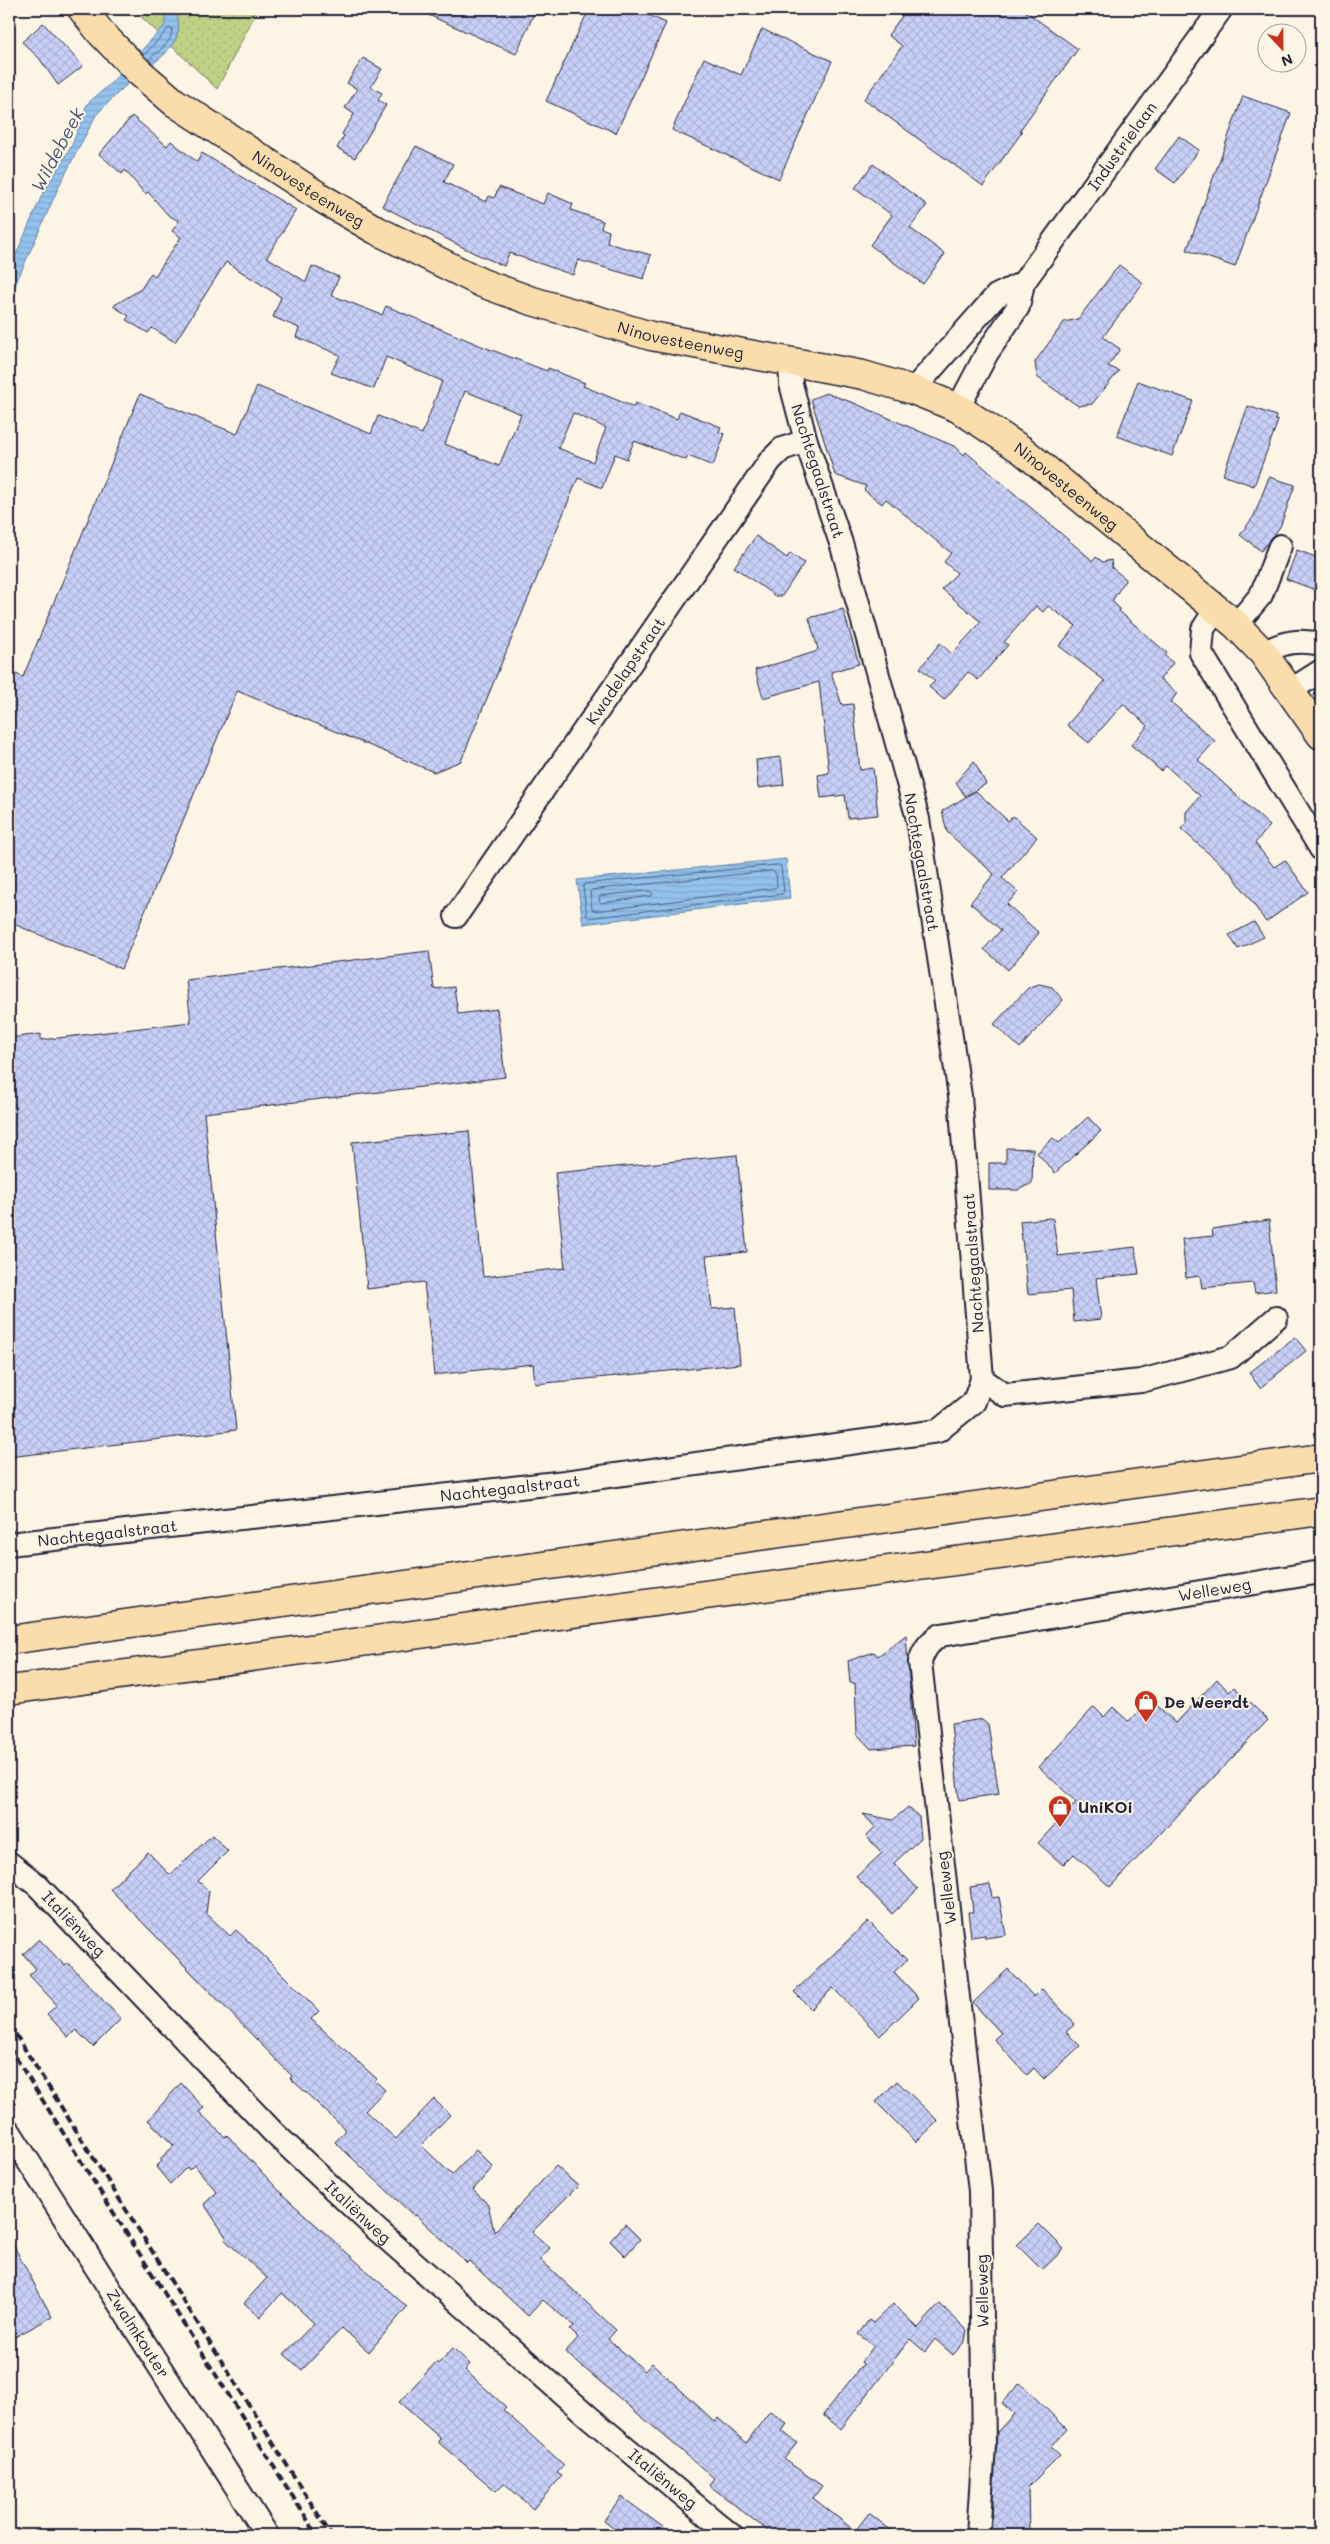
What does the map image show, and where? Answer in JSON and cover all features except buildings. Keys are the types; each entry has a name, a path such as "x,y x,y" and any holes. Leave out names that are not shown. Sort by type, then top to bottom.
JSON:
{"main road":[{"name":"Ninovesteenweg","path":"82,9 101,33 174,102 315,194 392,238 482,283 544,305 651,336 790,360 863,375 913,390 958,408 1022,450 1226,617 1263,653 1321,735"},
{"path":"9,1640 1321,1458"},
{"path":"9,1690 1321,1511"}],"street":[{"name":"Industrielaan","path":"958,408 987,353 1018,307 1023,283 1221,9"},
{"name":"Industrielaan","path":"913,390 996,296 1023,283"},
{"name":"Nachtegaalstraat","path":"9,1544 565,1482 938,1431 974,1402 982,1378 960,1096 918,819 842,546 806,441 791,384 790,360"},
{"name":"Kwadelapstraat","path":"456,916 770,460 782,449 806,441"},
{"path":"1280,546 1261,595 1203,630 1201,653 1321,849"},
{"path":"1263,653 1281,643 1310,641 1321,644"},
{"path":"1291,690 1321,671"},
{"path":"982,1378 1005,1395 1141,1381 1231,1357 1276,1318"},
{"name":"Welleweg","path":"978,2535 984,2445 980,2191 920,1662 924,1651 931,1641 941,1635 1321,1572"},
{"name":"Italiënweg","path":"9,1863 37,1885 274,2133 375,2228 589,2417 730,2535"},
{"name":"Zwalmkouter","path":"9,2131 267,2535"}],"green space":[{"path":"133,9 258,9 217,89"}],"water":[{"path":"161,9 177,10 179,29 175,41 165,54 123,88 96,115 60,184 13,290 9,332 9,274 42,195 72,145 87,104 110,84 165,25 165,17"},
{"path":"786,859 790,898 583,924 577,880"}],"railway":[{"path":"9,2024 331,2535"},
{"path":"9,2047 317,2535"}],"place":[{"name":"De Weerdt","path":"1146,1723"},
{"name":"UniKOi","path":"1060,1828"}],"water label":[{"name":"Wildebeek","path":"58,150"}]}
